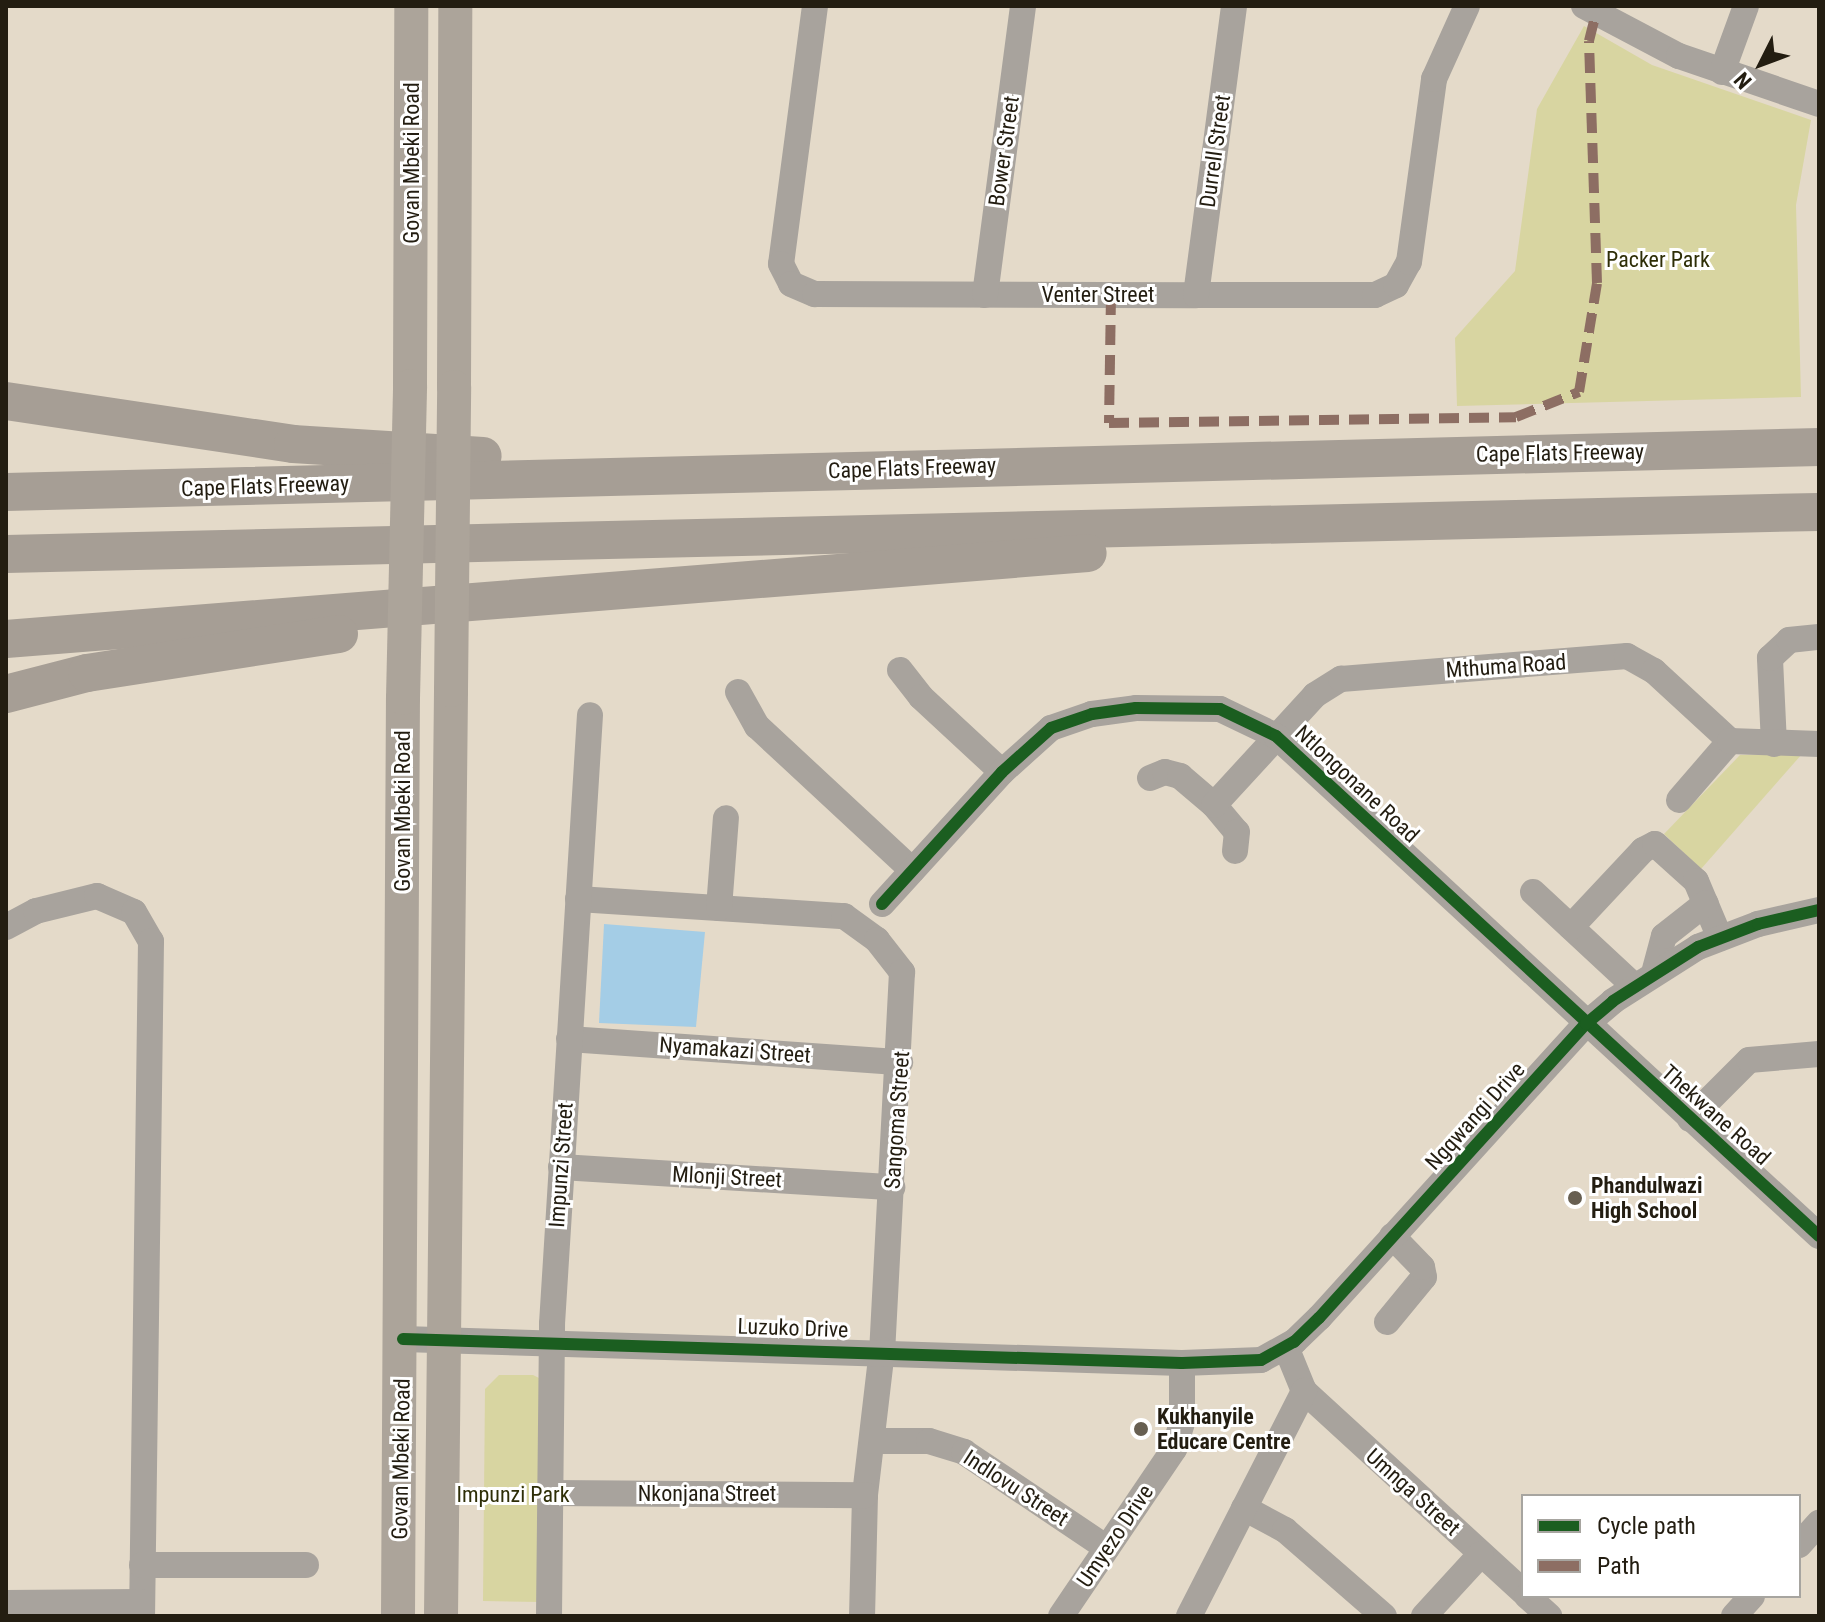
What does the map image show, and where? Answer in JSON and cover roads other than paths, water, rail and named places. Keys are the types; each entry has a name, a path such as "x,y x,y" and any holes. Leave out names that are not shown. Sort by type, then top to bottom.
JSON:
{"highway":[{"path":"6,401 203,434 369,452 534,457 808,454 996,466"},
{"name":"Cape Flats Freeway","path":"6,492 1819,447"},
{"path":"6,554 1819,512"},
{"path":"6,639 506,597 1151,549 1384,523"},
{"path":"6,694 87,673 361,631 506,597"}],"main road":[{"name":"Govan Mbeki Road","path":"398,1616 403,1339 403,698 410,386 411,6"},
{"name":"Govan Mbeki Road","path":"441,1616 455,6"}],"street":[{"name":"Venter Street","path":"815,6 781,264 785,276 801,290 815,294 985,295 1375,295 1396,285 1409,262 1434,79 1467,6"},
{"name":"Bower Street","path":"985,295 1023,6"},
{"name":"Durrell Street","path":"1196,295 1234,6"},
{"path":"1584,6 1647,43 1819,104"},
{"path":"1722,72 1746,6"},
{"path":"1774,744 1770,658 1789,640 1819,637"},
{"name":"Mthuma Road","path":"1214,805 1276,736 1332,681 1627,656 1654,671 1730,741"},
{"path":"900,670 921,697 1002,772"},
{"path":"738,692 757,726 912,870"},
{"name":"Ntlongonane Road","path":"882,904 1002,772 1051,728 1092,714 1188,705 1220,709 1276,736 1586,1024"},
{"name":"Impunzi Street","path":"549,1616 552,1342 590,715"},
{"path":"1679,800 1730,741 1819,744"},
{"path":"1150,778 1165,772 1180,776 1214,805 1237,832 1235,851"},
{"path":"719,908 726,818"},
{"path":"1571,927 1643,850 1660,845 1696,881 1720,938"},
{"path":"1533,892 1571,927 1644,979 1664,936 1706,903"},
{"path":"6,927 36,911 97,896 126,905 142,920 151,941 142,1609 6,1603"},
{"name":"Sangoma Street","path":"578,899 844,916 860,924 902,972 900,1062 882,1350 865,1495 862,1616"},
{"name":"Ngqwangi Drive","path":"1182,1363 1247,1363 1286,1347 1586,1024 1644,979 1720,938 1819,910"},
{"name":"Thekwane Road","path":"1586,1024 1819,1236"},
{"name":"Nyamakazi Street","path":"569,1039 900,1062"},
{"path":"1690,1119 1749,1060 1819,1054"},
{"name":"Mlonji Street","path":"561,1167 892,1187"},
{"path":"1387,1322 1424,1277 1422,1267 1392,1236"},
{"name":"Luzuko Drive","path":"403,1339 882,1350 1182,1363"},
{"name":"Umnga Street","path":"1286,1347 1304,1391 1521,1590"},
{"name":"Umyezo Drive","path":"1061,1616 1179,1437 1182,1363"},
{"path":"1193,1615 1304,1391"},
{"name":"Indlovu Street","path":"872,1441 929,1441 964,1452 1107,1548"},
{"name":"Nkonjana Street","path":"550,1493 865,1495"},
{"path":"1244,1508 1285,1530 1384,1616"},
{"path":"1801,1543 1819,1523"},
{"path":"1424,1616 1481,1554"},
{"path":"142,1565 306,1565"},
{"name":"Umnga Street","path":"1529,1598 1549,1616"},
{"path":"1734,1616 1750,1598"}],"water":[{"path":"604,924 705,932 696,1027 599,1023"}],"place":[{"name":"Phandulwazi High School","path":"1575,1198"},
{"name":"Kukhanyile Educare Centre","path":"1141,1429"}],"park label":[{"name":"Packer Park","path":"1658,260"},
{"name":"Impunzi Park","path":"513,1495"}]}
